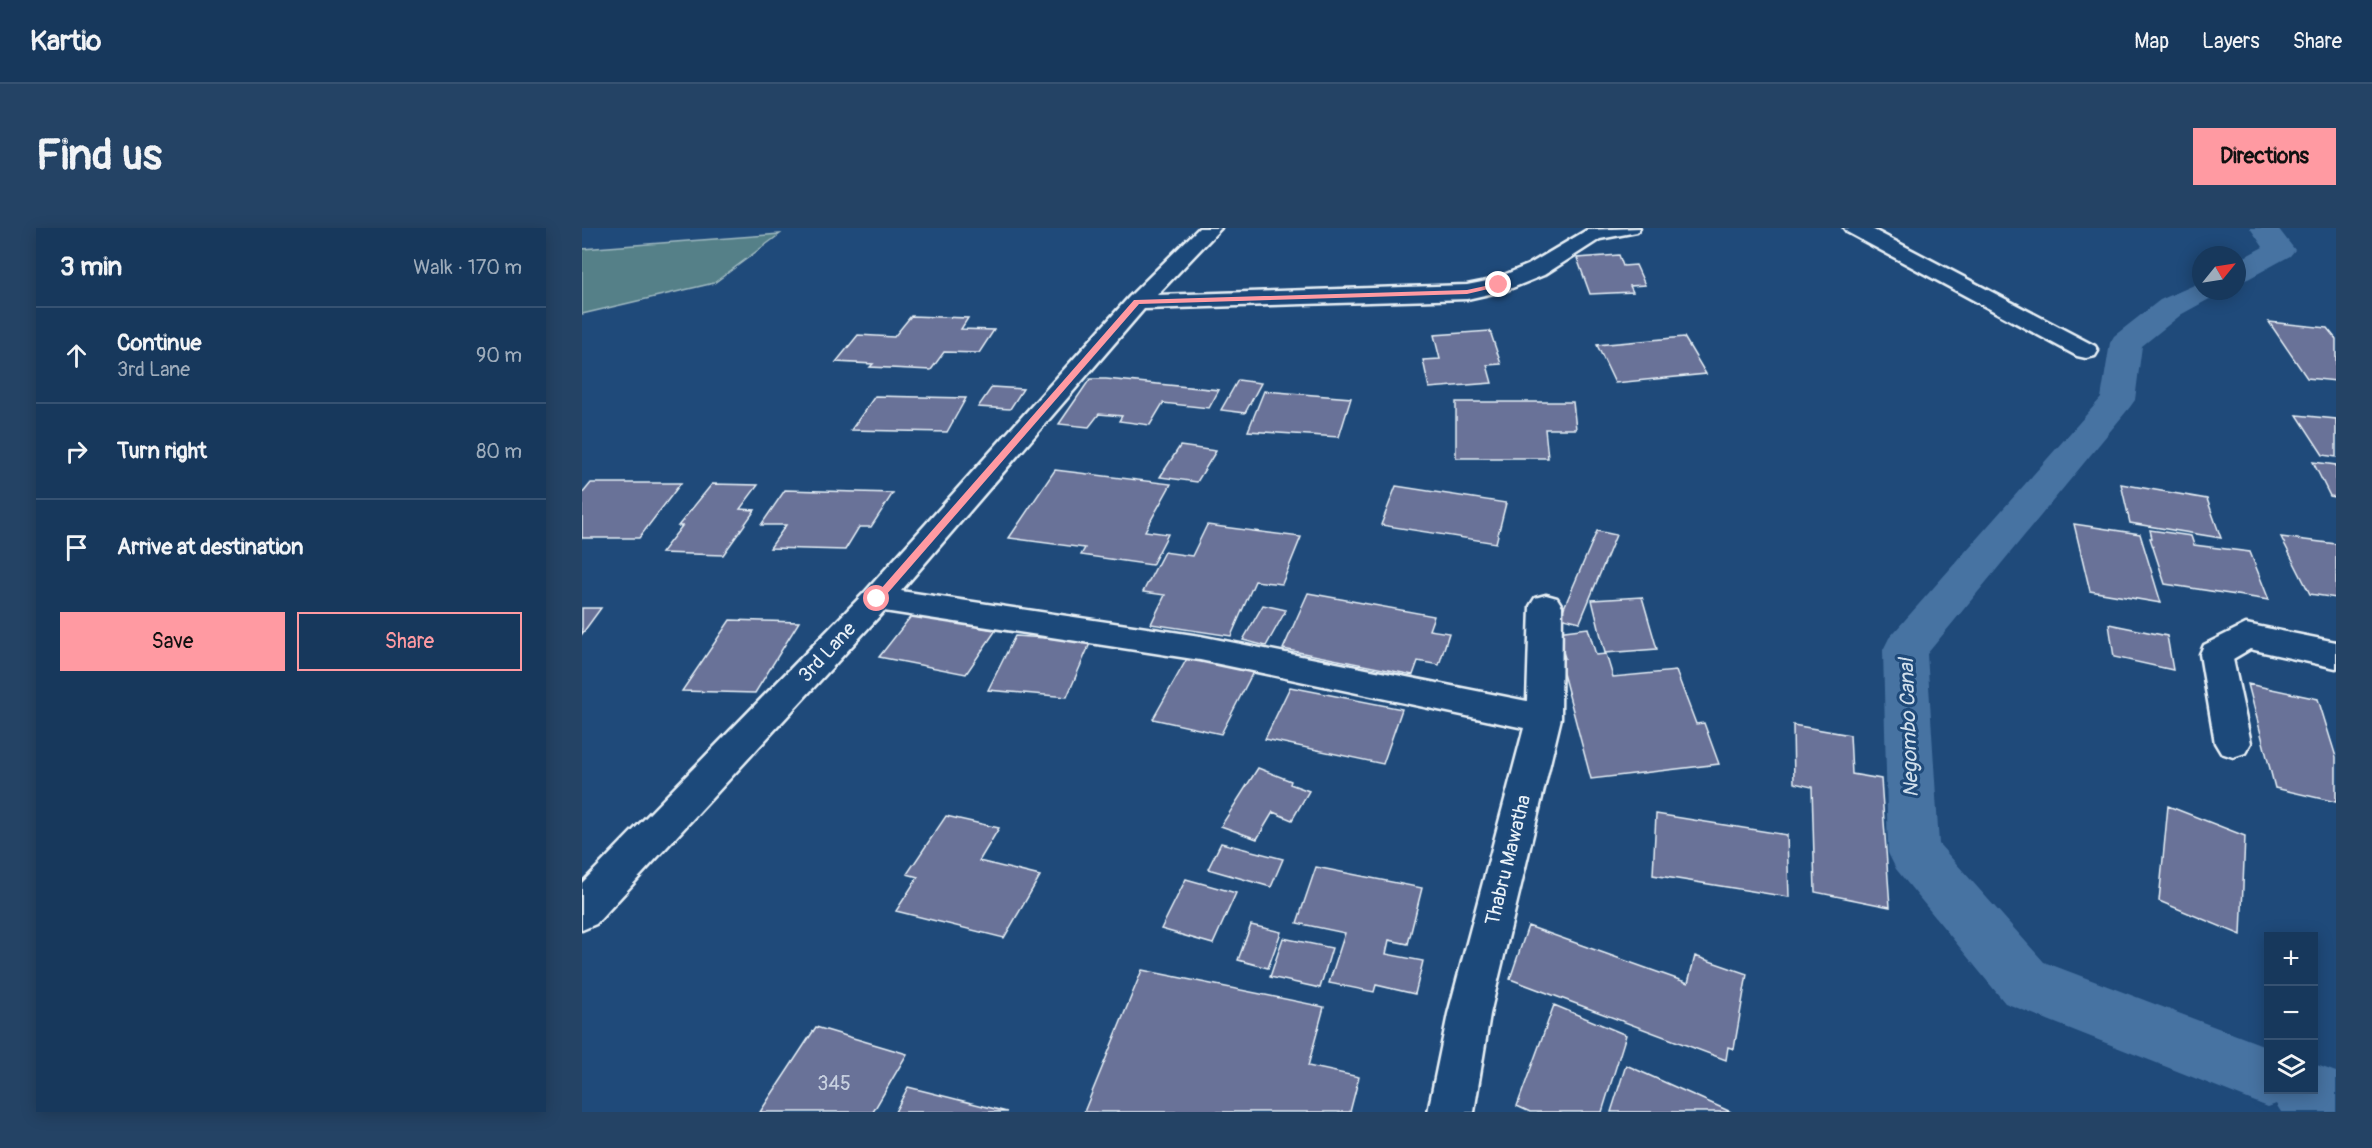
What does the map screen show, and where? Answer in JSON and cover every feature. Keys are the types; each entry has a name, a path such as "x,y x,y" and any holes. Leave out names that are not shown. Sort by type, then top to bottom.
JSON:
{"street":[{"name":"3rd Lane","path":"582,911 877,599 1137,302 1211,228"},
{"path":"1137,302 1467,292 1499,285 1536,270 1594,234 1630,228"},
{"path":"1854,228 2086,351"},
{"path":"877,599 1200,648 1544,718"},
{"name":"Thabru Mawatha","path":"1451,1112 1469,1014 1544,718 1546,606"},
{"path":"2233,743 2216,654 2246,636 2336,655"}],"green space":[{"path":"780,234 714,283 582,314 582,249"}],"building":[{"path":"1619,255 1623,266 1636,265 1645,285 1630,286 1633,292 1590,294 1577,258"},
{"path":"911,316 968,318 961,329 994,330 979,353 944,352 931,370 870,367 873,364 836,362 858,335 894,337"},
{"path":"2269,322 2327,328 2336,339 2336,381 2307,378"},
{"path":"1490,331 1501,364 1487,365 1492,383 1429,388 1423,360 1440,359 1434,335"},
{"path":"1684,337 1706,374 1615,383 1597,345"},
{"path":"1090,379 1219,390 1209,408 1163,403 1150,425 1119,421 1122,416 1099,414 1089,427 1059,424"},
{"path":"1238,380 1261,383 1245,413 1221,410"},
{"path":"992,387 1023,389 1010,409 978,407"},
{"path":"1264,391 1351,398 1339,437 1248,431"},
{"path":"875,396 966,398 947,432 851,430"},
{"path":"1456,402 1573,402 1576,429 1545,429 1548,458 1456,458"},
{"path":"2297,415 2336,419 2336,457 2323,455"},
{"path":"1180,446 1216,451 1197,482 1160,477"},
{"path":"2313,462 2336,465 2336,497 2330,496"},
{"path":"1055,470 1171,484 1145,531 1168,534 1152,565 1081,555 1085,548 1009,538"},
{"path":"591,483 681,483 639,538 582,538 582,494"},
{"path":"712,484 758,485 740,509 755,510 723,555 661,553 682,526 678,526"},
{"path":"2121,484 2207,499 2221,538 2130,523"},
{"path":"1396,486 1506,503 1496,543 1381,525"},
{"path":"785,490 893,493 871,527 859,527 845,550 770,548 786,525 761,525"},
{"path":"2074,524 2140,534 2161,603 2090,591"},
{"path":"1207,525 1301,537 1282,584 1255,581 1231,636 1151,624 1165,595 1143,592 1164,552 1192,556"},
{"path":"2150,530 2191,536 2194,545 2250,552 2269,600 2165,584 2150,538 2152,538"},
{"path":"1597,531 1616,535 1580,622 1560,617"},
{"path":"2281,537 2336,544 2336,598 2310,594"},
{"path":"1308,593 1434,616 1429,630 1449,633 1439,665 1418,661 1413,675 1283,649"},
{"path":"1642,597 1657,649 1605,653 1592,600"},
{"path":"1263,605 1286,610 1266,646 1243,640"},
{"path":"582,608 601,608 582,634"},
{"path":"912,615 996,630 966,674 879,657"},
{"path":"730,620 799,622 755,693 682,691"},
{"path":"2109,624 2167,636 2173,670 2114,657"},
{"path":"1588,628 1596,655 1606,654 1613,677 1676,671 1696,724 1704,723 1719,764 1591,779 1559,658 1565,658 1557,632"},
{"path":"1015,636 1091,641 1067,697 988,690"},
{"path":"1189,655 1254,670 1221,734 1153,719"},
{"path":"2248,684 2318,699 2336,757 2336,802 2275,788"},
{"path":"1290,687 1402,709 1383,764 1265,739"},
{"path":"1793,725 1850,735 1852,774 1881,779 1890,907 1815,892 1812,787 1794,783"},
{"path":"1258,768 1309,791 1292,820 1273,812 1257,839 1221,826"},
{"path":"2168,806 2245,836 2241,935 2159,901"},
{"path":"1656,814 1787,835 1789,897 1653,875"},
{"path":"946,816 999,828 979,861 1040,876 1004,938 896,911 918,877 907,874"},
{"path":"1221,843 1283,859 1271,887 1208,869"},
{"path":"1316,867 1422,888 1408,944 1389,940 1386,954 1423,961 1415,994 1376,985 1374,992 1329,983 1345,933 1297,923"},
{"path":"1186,879 1236,893 1213,944 1161,929"},
{"path":"1251,925 1281,932 1268,968 1238,960"},
{"path":"1528,926 1688,983 1695,956 1747,974 1734,1049 1728,1047 1726,1060 1510,979"},
{"path":"1283,938 1332,948 1320,988 1270,977"},
{"path":"1142,970 1324,1007 1308,1066 1359,1077 1350,1112 1084,1112"},
{"path":"1554,1005 1626,1035 1602,1112 1530,1112 1517,1106"},
{"path":"816,1027 907,1054 873,1112 760,1112"},
{"path":"1626,1065 1731,1112 1611,1112"},
{"path":"908,1087 1007,1112 895,1112"}],"waterway":[{"name":"Negombo Canal","path":"2246,268 2280,250 2264,228"},
{"name":"Negombo Canal","path":"2192,296 2171,307 2126,343 2118,400 1905,650 1914,853 2025,983 2264,1075"},
{"name":"Negombo Canal","path":"2312,1094 2336,1103"}],"route":[{"path":"877,599 1137,302 1467,292 1499,285"}]}
